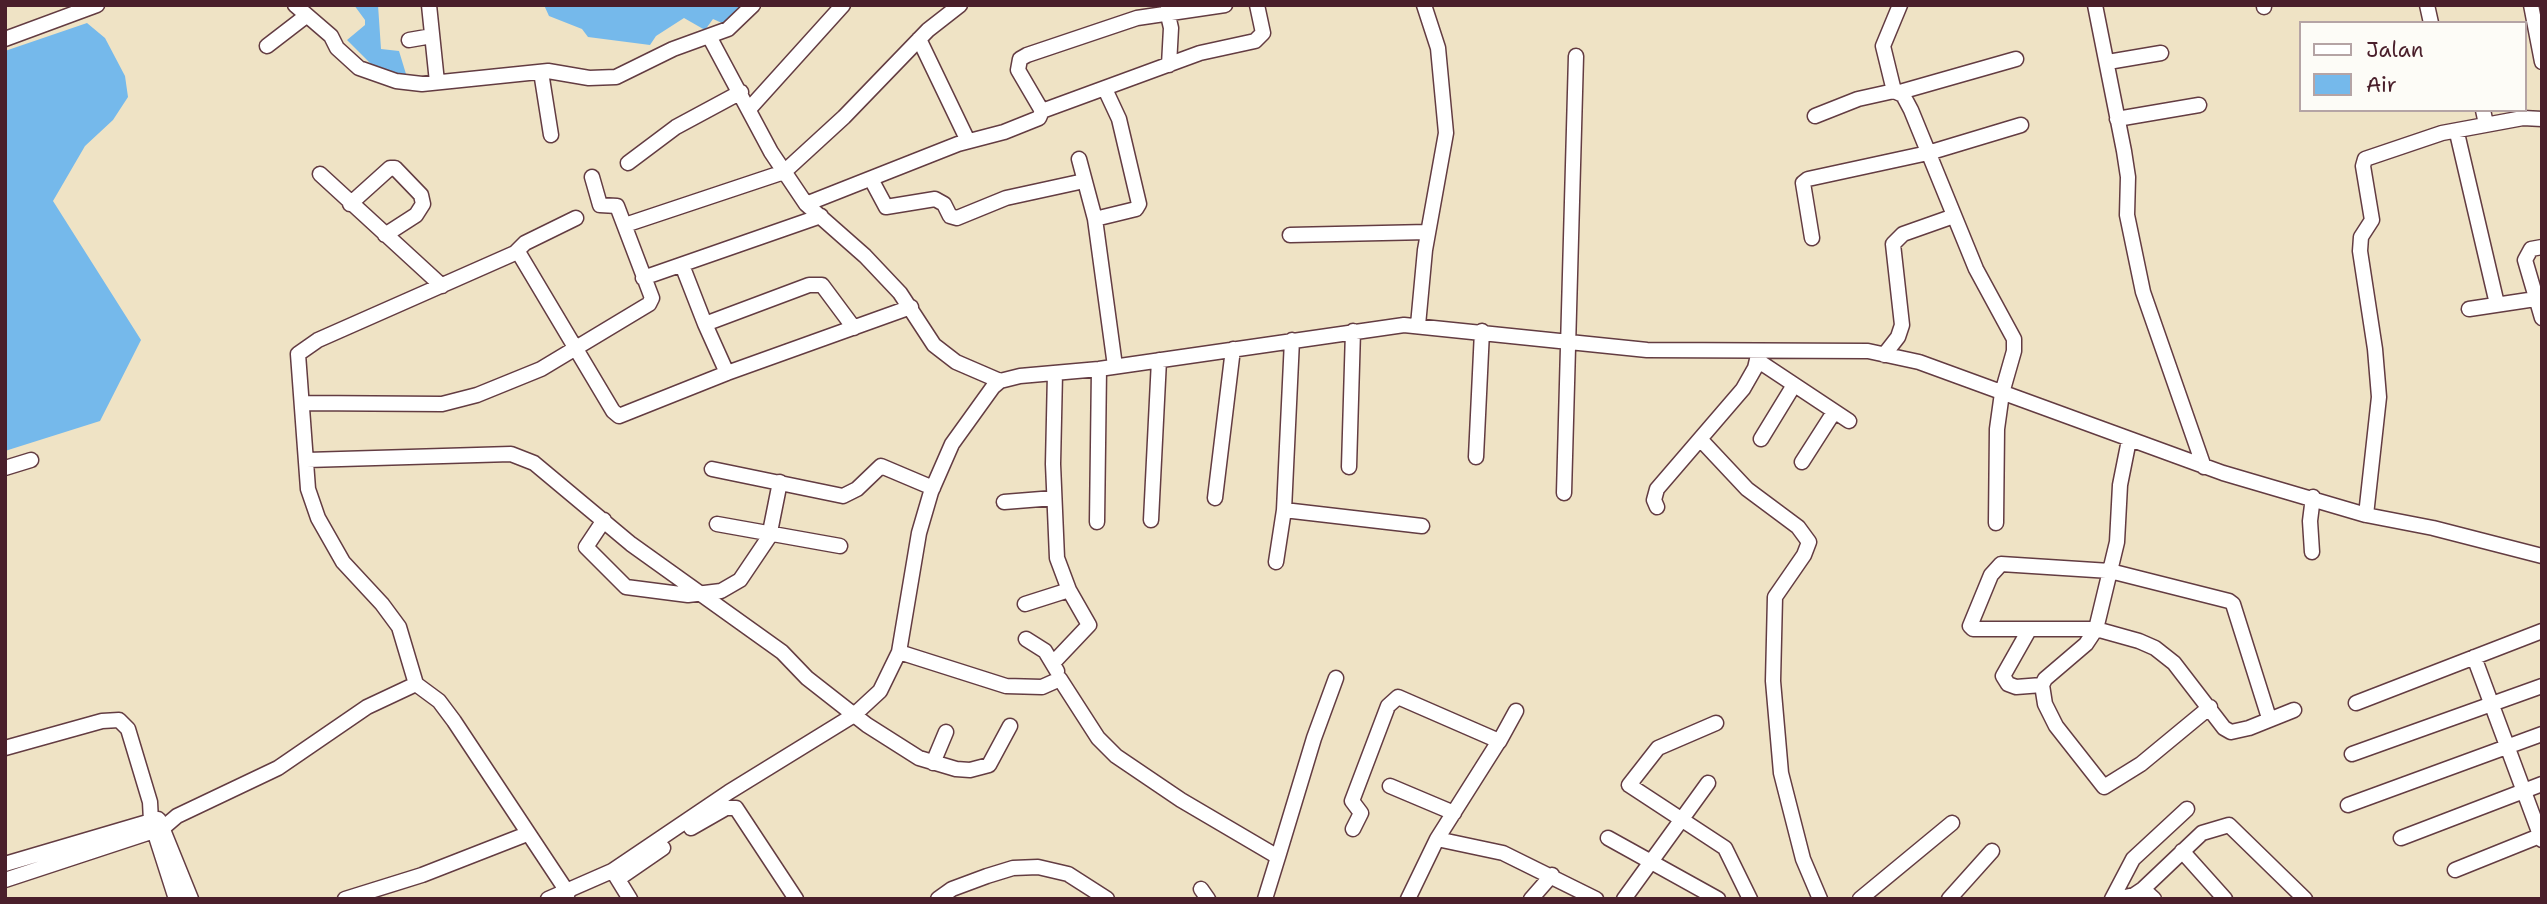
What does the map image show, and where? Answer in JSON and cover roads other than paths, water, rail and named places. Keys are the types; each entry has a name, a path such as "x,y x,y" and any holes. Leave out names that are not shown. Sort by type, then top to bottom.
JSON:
{"street":[{"path":"5,38 97,5"},
{"path":"295,5 322,29 350,62 369,73 410,83 541,72 589,78 616,77 673,49 710,38 735,24 753,5"},
{"path":"429,5 437,82"},
{"path":"750,108 843,5"},
{"path":"625,225 784,172 844,117 919,39 960,5"},
{"path":"1042,111 1018,70 1020,59 1078,36 1173,9 1225,5"},
{"path":"806,204 968,142 1036,121 1042,111 1200,52 1261,37 1262,21 1257,5"},
{"path":"1418,325 1428,232 1446,133 1446,110 1438,48 1424,5"},
{"path":"1900,5 1883,46 1897,92 1911,110 1976,269 2014,339 2014,351 2002,393 1995,471 1996,523"},
{"path":"2095,5 2128,177 2127,215 2143,292 2204,467"},
{"path":"2531,5 2542,62"},
{"path":"1169,65 1173,9"},
{"path":"267,46 306,16"},
{"path":"409,40 432,36"},
{"path":"710,38 750,108 771,152 806,204 865,256 911,307 934,345 956,362 1000,381 1353,331 1418,325 1482,331 1567,344 1647,350 1758,355 1868,351 1919,362 2204,467 2366,514 2542,556"},
{"path":"919,39 968,142"},
{"path":"2108,62 2161,53"},
{"path":"1564,493 1576,56"},
{"path":"1815,116 1858,99 1897,92 2017,59"},
{"path":"541,72 551,135"},
{"path":"1095,219 1136,209 1139,204 1119,119 1105,89"},
{"path":"628,163 676,127 741,92"},
{"path":"2117,119 2199,105"},
{"path":"2366,514 2379,397 2375,349 2360,251 2361,237 2372,220 2363,166 2370,155 2442,133 2457,133 2485,117 2542,119"},
{"path":"1812,239 1804,181 1928,153 2021,125"},
{"path":"2457,133 2497,304"},
{"path":"1079,159 1095,219 1115,366"},
{"path":"350,204 390,168 396,168 421,195 423,204 416,215 385,235"},
{"path":"320,174 442,286"},
{"path":"303,403 442,404 509,384 575,349 649,304 652,298 625,225 616,205 600,205 592,177"},
{"path":"871,179 886,207 935,199 941,200 954,218 1006,198 1084,181"},
{"path":"643,278 821,216"},
{"path":"1884,355 1898,337 1902,324 1893,244 1903,234 1954,216"},
{"path":"568,892 527,834 454,720 439,701 416,684 399,627 344,562 318,518 308,489 298,354 303,348 515,253 525,243 576,218"},
{"path":"1290,235 1428,232"},
{"path":"2542,247 2531,249 2525,260 2539,298 2542,318"},
{"path":"515,253 520,255 613,411 619,416 727,373 911,307"},
{"path":"682,265 727,373"},
{"path":"705,324 816,284 828,291 854,328"},
{"path":"2469,309 2539,298"},
{"path":"1349,467 1353,331"},
{"path":"1476,457 1482,331"},
{"path":"1276,562 1284,510 1292,340"},
{"path":"1215,498 1233,349"},
{"path":"1758,355 1794,385 1849,421"},
{"path":"1657,507 1654,500 1657,489 1742,389 1758,355"},
{"path":"1151,520 1159,360"},
{"path":"1097,522 1099,369"},
{"path":"1053,663 1089,625 1069,590 1058,558 1054,498 1055,373"},
{"path":"615,875 729,792 854,715 880,691 899,652 919,533 933,488 952,444 1000,381"},
{"path":"1761,439 1794,385"},
{"path":"1802,462 1834,412"},
{"path":"1701,440 1747,489 1798,527 1809,542 1804,555 1775,597 1773,681 1781,773 1803,859 1820,899"},
{"path":"2029,630 2003,676 2008,684 2016,687 2042,685 2056,668 2086,644 2096,629 2117,542 2120,485 2129,440"},
{"path":"307,460 511,454 534,463 662,567 782,652 807,678 854,715 899,745 933,763 970,770 989,765 1010,726"},
{"path":"5,468 31,460"},
{"path":"712,468 843,496 857,489 881,466 933,488"},
{"path":"604,520 585,543 588,551 626,587 647,592 701,593 729,589 740,580 769,533 780,482"},
{"path":"2312,552 2310,521 2313,497"},
{"path":"1004,502 1054,498"},
{"path":"1284,510 1422,526"},
{"path":"717,524 841,546"},
{"path":"2269,718 2233,604 2183,587 2110,570 2001,564 1995,568 1970,626 1979,630 2096,629 2155,648 2174,663 2224,728 2231,732 2249,728 2294,710"},
{"path":"647,592 662,567"},
{"path":"1025,604 1069,590"},
{"path":"2356,703 2542,631"},
{"path":"1026,639 1035,642 1053,663 1060,679 1098,738 1116,756 1170,793 1278,857"},
{"path":"899,652 1006,686 1042,687 1060,679"},
{"path":"2455,870 2541,837 2474,657"},
{"path":"1265,899 1314,738 1336,678"},
{"path":"5,880 158,822 258,779 367,707 416,684"},
{"path":"2042,685 2045,704 2056,726 2104,787 2141,764 2210,707"},
{"path":"2351,754 2542,686"},
{"path":"1353,829 1361,813 1352,800 1393,699 1407,699 1499,742"},
{"path":"1408,899 1437,839 1516,711"},
{"path":"5,748 102,721 119,720 128,729 158,822 176,899"},
{"path":"1716,723 1658,748 1629,782 1630,789 1684,819 1725,848 1750,899"},
{"path":"933,763 946,732"},
{"path":"2348,806 2542,734"},
{"path":"1625,899 1708,783"},
{"path":"2400,838 2542,784"},
{"path":"1390,786 1454,813"},
{"path":"548,899 615,875 699,822 733,807 739,810 796,899"},
{"path":"2114,899 2133,859 2187,809"},
{"path":"5,864 158,822"},
{"path":"158,822 191,899"},
{"path":"1860,899 1952,822"},
{"path":"2114,899 2148,894 2182,852 2202,833 2229,825 2305,899"},
{"path":"345,899 422,876 527,834"},
{"path":"1608,838 1718,899"},
{"path":"1437,839 1503,853 1552,875 1595,899"},
{"path":"1949,897 1992,851"},
{"path":"2182,852 2225,899"},
{"path":"938,899 952,889 987,876 1030,867 1068,874 1107,899"},
{"path":"615,875 629,899"},
{"path":"1531,899 1552,875"}],"water":[{"path":"354,5 378,5 381,49 399,51 406,74 403,79 371,64 347,40 365,25 365,20"},
{"path":"544,5 745,5 741,11 722,23 713,19 705,30 684,18 656,36 650,45 588,37 582,29 549,16"},
{"path":"87,23 105,38 125,76 128,97 113,120 85,146 53,201 141,340 100,421 5,451 5,51"}]}
